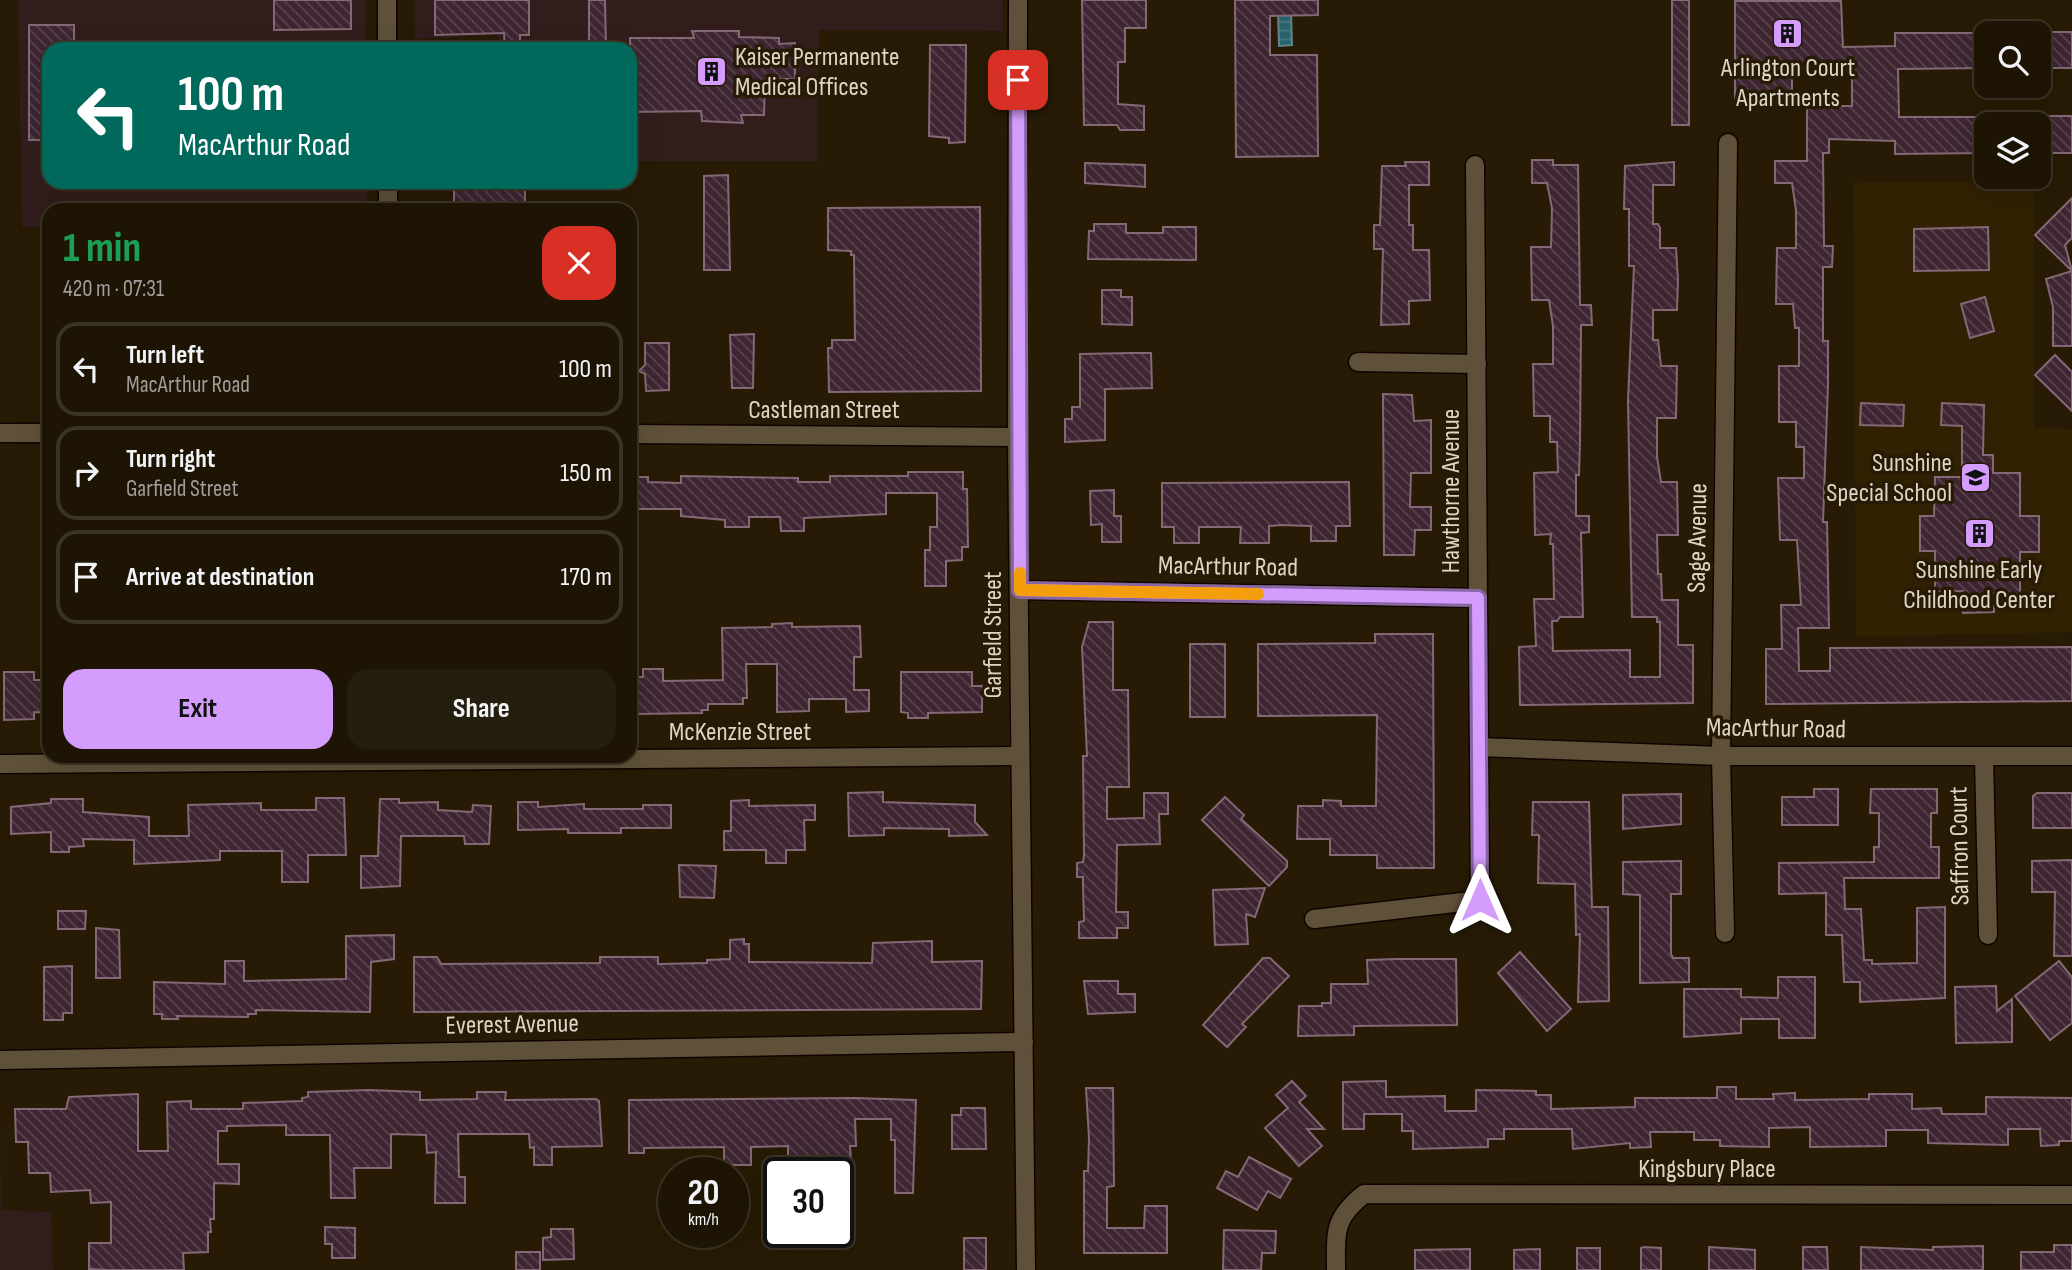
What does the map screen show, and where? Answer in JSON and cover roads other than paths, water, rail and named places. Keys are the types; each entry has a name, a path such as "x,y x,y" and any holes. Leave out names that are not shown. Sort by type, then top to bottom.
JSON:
{"street":[{"path":"387,0 387,42"},
{"name":"Garfield Street","path":"1018,0 1019,756 1026,1270"},
{"name":"Sage Avenue","path":"1725,933 1721,756 1728,143"},
{"name":"Hawthorne Avenue","path":"1314,919 1480,900 1475,165"},
{"path":"1358,362 1477,364"},
{"path":"0,433 42,433"},
{"name":"Castleman Street","path":"637,434 1017,438"},
{"name":"MacArthur Road","path":"1020,590 1478,598"},
{"name":"MacArthur Road","path":"1479,747 1721,756 2072,756"},
{"name":"McKenzie Street","path":"637,759 1019,756"},
{"name":"Saffron Court","path":"1984,757 1987,935"},
{"name":"McKenzie Street","path":"0,764 127,763"},
{"name":"Everest Avenue","path":"0,1060 1024,1042"},
{"name":"Kingsbury Place","path":"1336,1270 1336,1227 1347,1208 1364,1194 2072,1195"}],"water":[{"path":"1278,13 1291,13 1292,45 1279,46"}],"place":[{"name":"Arlington Court Apartments","path":"1788,33"},
{"name":"Kaiser Permanente Medical Offices","path":"712,72"},
{"name":"Sunshine Special School","path":"1975,478"},
{"name":"Sunshine Early Childhood Center","path":"1979,534"}]}
